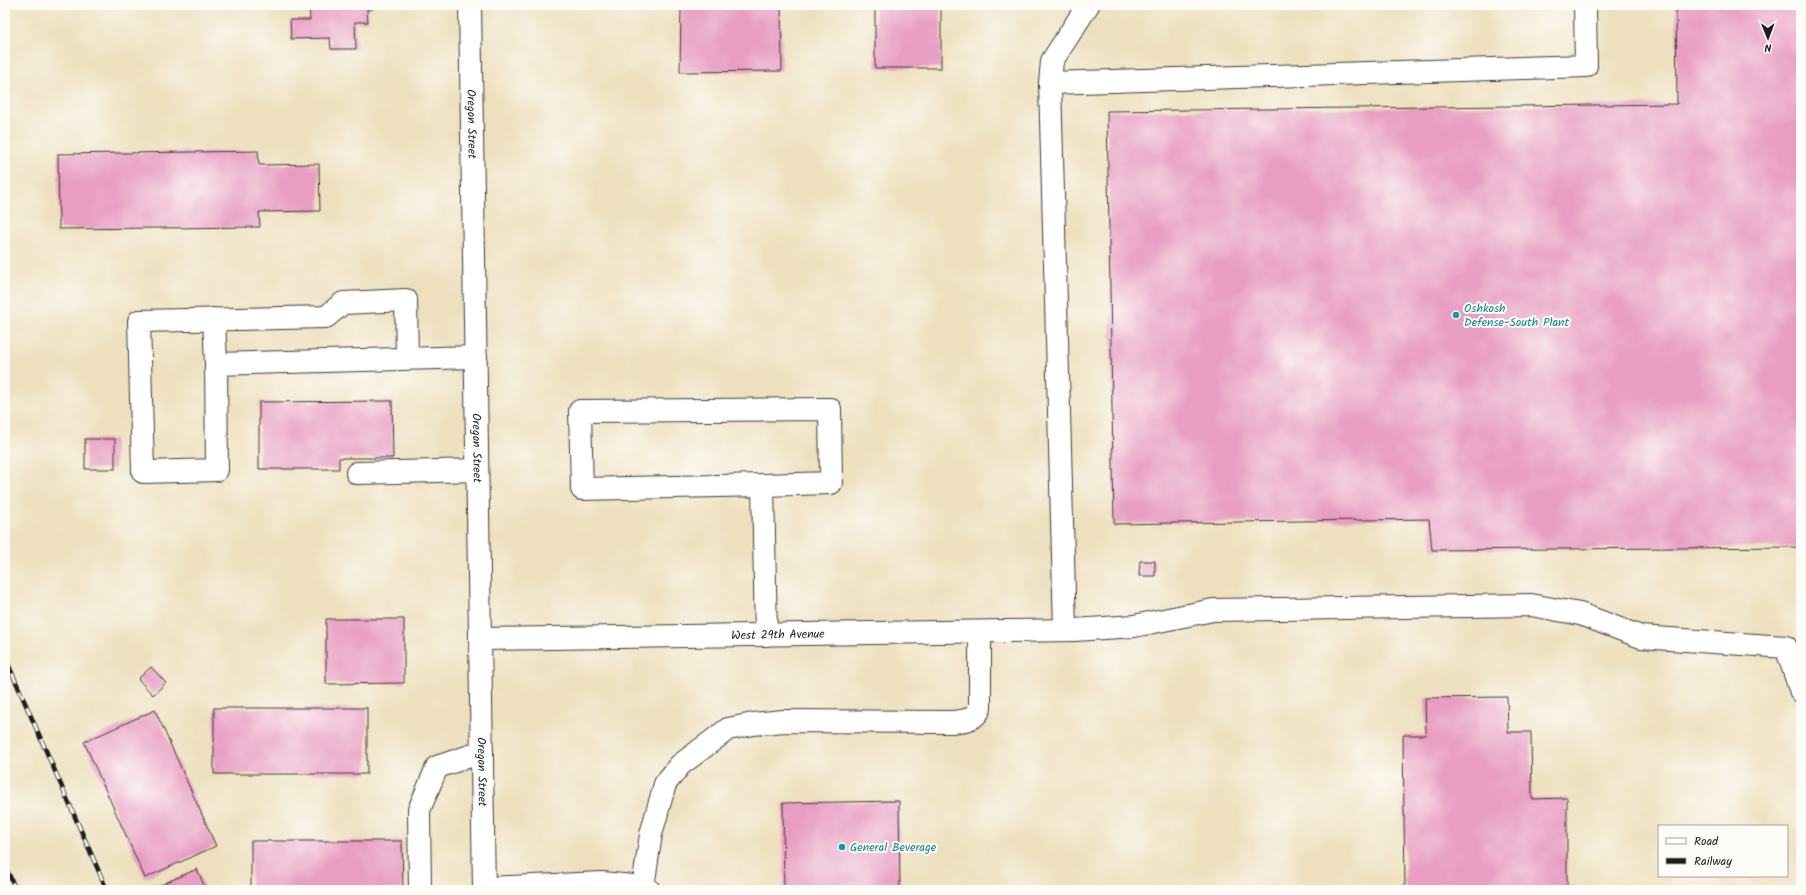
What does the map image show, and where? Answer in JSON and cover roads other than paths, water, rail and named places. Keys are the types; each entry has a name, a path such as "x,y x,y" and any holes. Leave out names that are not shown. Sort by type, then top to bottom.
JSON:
{"street":[{"name":"Oregon Street","path":"470,5 484,889"},
{"path":"1070,630 1050,83 1052,61 1088,5"},
{"path":"1050,83 1586,66 1585,5"},
{"path":"214,319 217,470 143,472 139,320 326,317 343,303 406,300 407,359"},
{"path":"216,364 476,357"},
{"path":"830,409 831,483 763,485 582,489 580,411 830,409"},
{"path":"357,473 478,470"},
{"path":"763,485 766,635"},
{"name":"West 29th Avenue","path":"480,639 1070,630 1134,626 1213,610 1531,605 1580,614 1641,637 1786,646 1801,692"},
{"path":"484,889 602,883 646,888 650,834 665,784 680,765 690,757 728,729 753,724 783,721 952,722 972,718 978,713 980,708 980,632"},
{"path":"420,890 419,810 437,766 482,752"}],"railway":[{"path":"5,657 107,890"},
{"path":"5,866 16,890"}],"place":[{"name":"Oshkosh Defense-South Plant","path":"1456,315"},
{"name":"General Beverage","path":"842,847"}]}
